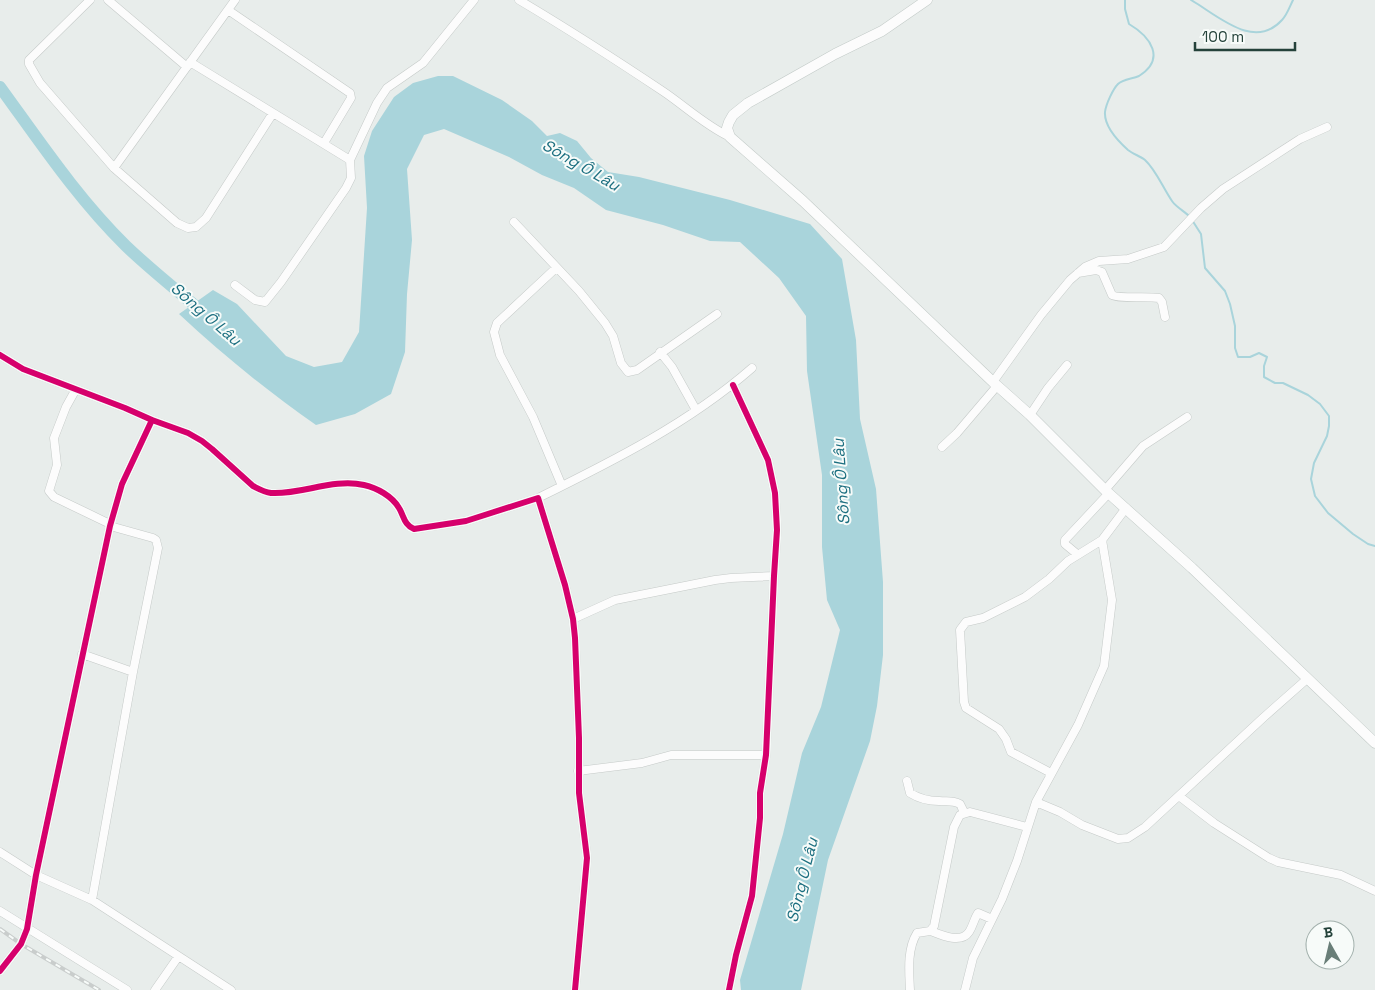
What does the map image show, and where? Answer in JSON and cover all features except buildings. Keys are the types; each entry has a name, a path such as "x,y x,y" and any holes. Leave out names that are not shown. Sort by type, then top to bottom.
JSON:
{"main road":[{"path":"927,0 882,31 835,54 748,103 729,122 727,128 730,137 804,200 1107,491 1192,568 1375,743"}],"street":[{"path":"90,0 28,60 28,63 40,83 114,168 177,223 188,228 196,227 206,218 273,113"},
{"path":"108,0 188,64 350,160"},
{"path":"114,168 235,0"},
{"path":"235,285 255,300 265,302 346,188 351,178 350,160 373,110 387,88 422,63 474,0"},
{"path":"519,0 610,56 716,130 730,137"},
{"path":"228,10 350,93 351,98 324,143"},
{"path":"942,447 957,433 995,384 1041,315 1070,280 1085,267 1099,261 1128,259 1164,247 1200,208 1223,188 1300,139 1326,126"},
{"path":"514,222 579,290 606,323 613,336 621,363 628,372 637,370 660,352 717,314"},
{"path":"556,268 497,323 494,332 500,355 533,417 562,486"},
{"path":"1078,273 1096,270 1102,272 1112,295 1115,297 1159,298 1162,302 1165,317"},
{"path":"660,352 672,367 696,410"},
{"path":"0,355 23,369 188,433 202,441 253,486 263,491 277,493 340,484 362,484 380,492 394,502 405,523 414,529 466,521 538,498 629,452 733,385 752,368"},
{"path":"1030,415 1048,388 1067,365"},
{"path":"729,990 736,955 752,896 760,818 760,793 766,755 777,543 777,511 772,474 762,447 733,385"},
{"path":"76,389 66,407 54,438 57,465 49,491 54,497 110,525 153,538 156,540 158,548 133,672 92,900"},
{"path":"1077,554 1065,544 1065,540 1143,446 1187,417"},
{"path":"0,971 21,944 27,929 36,875 110,525 122,484 152,420"},
{"path":"538,498 565,585 573,619 579,707 579,803 587,858 575,990"},
{"path":"1051,773 1011,752 1003,733 966,708 964,702 960,632 966,622 982,618 1037,589 1077,554 1102,540 1126,508"},
{"path":"965,990 973,958 1002,899 1017,861 1036,802 1078,726 1106,660 1112,600 1102,540"},
{"path":"573,619 615,600 723,579 774,576"},
{"path":"82,654 133,672"},
{"path":"1036,802 1060,812 1082,825 1122,839 1134,836 1307,679"},
{"path":"578,772 642,763 671,754 766,755"},
{"path":"907,781 910,793 914,796 932,800 954,801 960,804 964,812"},
{"path":"1179,796 1214,823 1269,858 1278,862 1341,875 1375,891"},
{"path":"931,931 934,926 954,827 960,815 964,812 970,812 1027,827"},
{"path":"0,852 36,875 92,900 231,990"},
{"path":"0,911 128,990"},
{"path":"910,990 910,957 917,933 931,931 945,937 961,938 968,934 978,913 992,919"},
{"path":"155,990 178,957"}],"water":[{"path":"438,76 453,76 502,100 532,121 547,136 560,133 577,141 591,158 608,172 639,177 730,200 810,224 842,259 856,340 860,419 876,489 883,582 883,655 877,706 870,741 828,860 801,990 741,990 740,980 783,834 802,753 821,707 840,630 827,600 822,547 822,475 807,371 806,316 779,278 740,242 710,241 663,225 606,210 574,188 444,129 424,135 407,169 412,240 407,294 405,352 391,394 355,414 316,425 245,372 179,314 213,290 237,304 286,356 314,367 342,362 359,332 367,208 364,156 372,131 394,97 413,83"}],"waterway":[{"path":"1125,0 1129,24 1144,35 1149,42 1154,56 1152,63 1139,76 1122,81 1116,86 1110,97 1105,117 1116,138 1130,151 1149,164 1172,201 1189,216"},
{"path":"1191,0 1236,27 1260,32 1271,29 1282,20 1293,0"},
{"name":"Sông Ô Lâu","path":"0,87 60,170 108,228 145,264 205,314"},
{"path":"1192,220 1201,234 1205,268 1225,291 1230,304 1235,326 1235,348 1238,357 1250,357 1259,353 1267,357 1264,366 1264,377 1275,383 1283,383 1308,395 1320,404 1329,416 1327,436 1314,463 1311,479 1315,496 1328,513 1353,534 1368,544 1375,546"}],"railway":[{"path":"0,929 21,944 99,990"}],"cycle path":[{"path":"0,355 23,369 188,433 212,449 253,486 266,492 294,492 329,485 352,483 364,485 379,490 388,496 399,508 406,523 414,529 466,521 538,498 565,585 573,619 575,638 579,793 587,858 575,990"},
{"path":"729,990 736,955 752,896 760,818 760,793 766,755 777,530 775,493 768,460 733,385"},
{"path":"0,971 21,944 27,929 36,875 110,526 122,484 152,420"}]}
